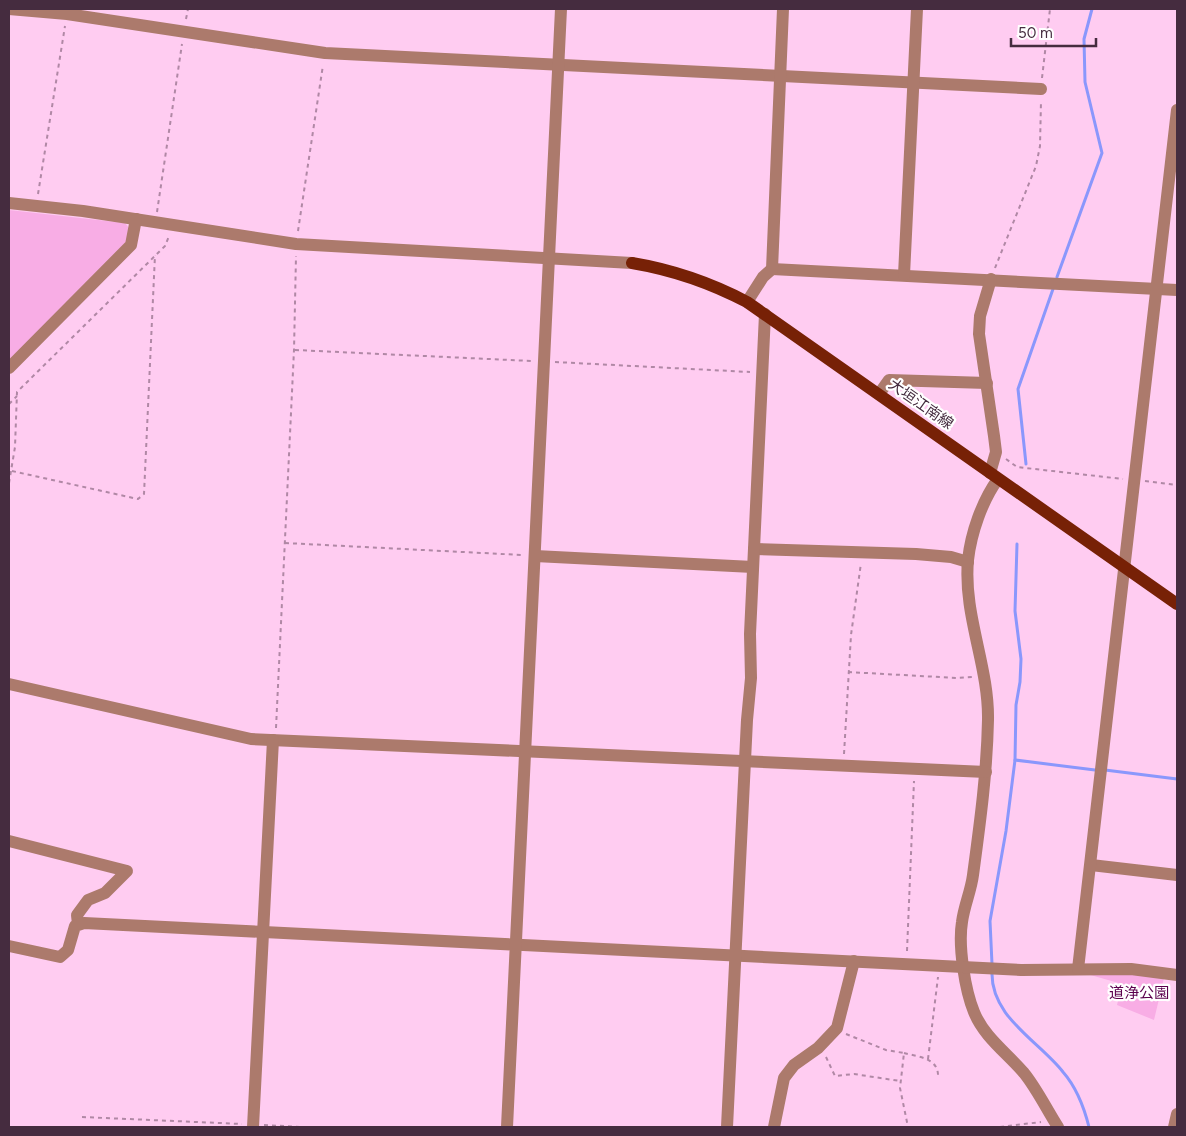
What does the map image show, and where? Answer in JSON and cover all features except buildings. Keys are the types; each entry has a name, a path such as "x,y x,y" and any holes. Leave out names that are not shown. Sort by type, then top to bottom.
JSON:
{"main road":[{"name":"大垣江南線","path":"632,263 667,269 691,276 747,302 1177,604"}],"street":[{"path":"9,9 67,14 325,53 1041,89"},
{"path":"507,1127 561,9"},
{"path":"747,302 763,277 772,268 783,9"},
{"path":"904,275 917,9"},
{"path":"1078,969 1177,110"},
{"path":"9,203 172,224 296,244 632,263"},
{"path":"9,368 131,245 136,219"},
{"path":"772,268 1177,290"},
{"path":"991,279 980,316 979,334 996,452 994,476 970,544 968,562 970,606 988,705 986,772 972,883 962,922 965,966 974,1012 985,1032 1025,1074 1056,1123"},
{"path":"727,1127 737,955 745,760 751,678 753,567 765,314"},
{"path":"879,394 889,380 987,383"},
{"path":"754,549 916,554 950,557 968,562"},
{"path":"534,556 753,567"},
{"path":"9,684 251,739 843,764 986,772"},
{"path":"254,1126 274,740"},
{"path":"9,841 127,871 105,893 88,900 77,915 78,924 71,935 68,950 60,958 9,946"},
{"path":"1090,865 1177,875"},
{"path":"78,924 263,931 1021,970 1131,969 1177,975"},
{"path":"774,1127 784,1078 794,1065 810,1055 837,1028 854,961"},
{"path":"1174,1127 1177,1114"}],"path":[{"path":"991,279 1036,166 1040,146 1041,89 1050,9"},
{"path":"36,206 67,14"},
{"path":"155,222 184,31"},
{"path":"274,740 294,350 296,244 325,53"},
{"path":"9,483 16,447 17,392 165,246 172,224"},
{"path":"12,471 138,499 144,494 155,255"},
{"path":"294,350 762,372"},
{"path":"9,404 17,396"},
{"path":"996,452 1017,467 1177,485"},
{"path":"284,543 534,556"},
{"path":"843,764 850,635 862,553"},
{"path":"848,672 957,678 982,676"},
{"path":"906,964 915,769"},
{"path":"928,1059 940,965"},
{"path":"837,1028 886,1050 928,1059 936,1066 938,1077"},
{"path":"822,1044 835,1076 854,1074 900,1081"},
{"path":"904,1053 900,1088 908,1127"},
{"path":"82,1118 302,1127"},
{"path":"1000,1127 1056,1123"}],"green space":[{"path":"9,210 125,223 129,228 127,242 9,363"},
{"name":"道浄公園","path":"1125,973 1164,978 1154,1020 1117,1005 1122,984 1087,974"}],"waterway":[{"path":"1057,277 1102,153 1085,82 1084,39 1092,9"},
{"path":"1026,464 1018,389 1053,289"},
{"path":"992,964 990,921 1006,831 1015,760 1016,705 1020,682 1021,659 1015,611 1017,544"},
{"path":"1015,760 1095,770"},
{"path":"1105,770 1177,779"},
{"path":"992,971 993,987 1007,1015 1068,1078 1079,1098 1089,1127"}]}
